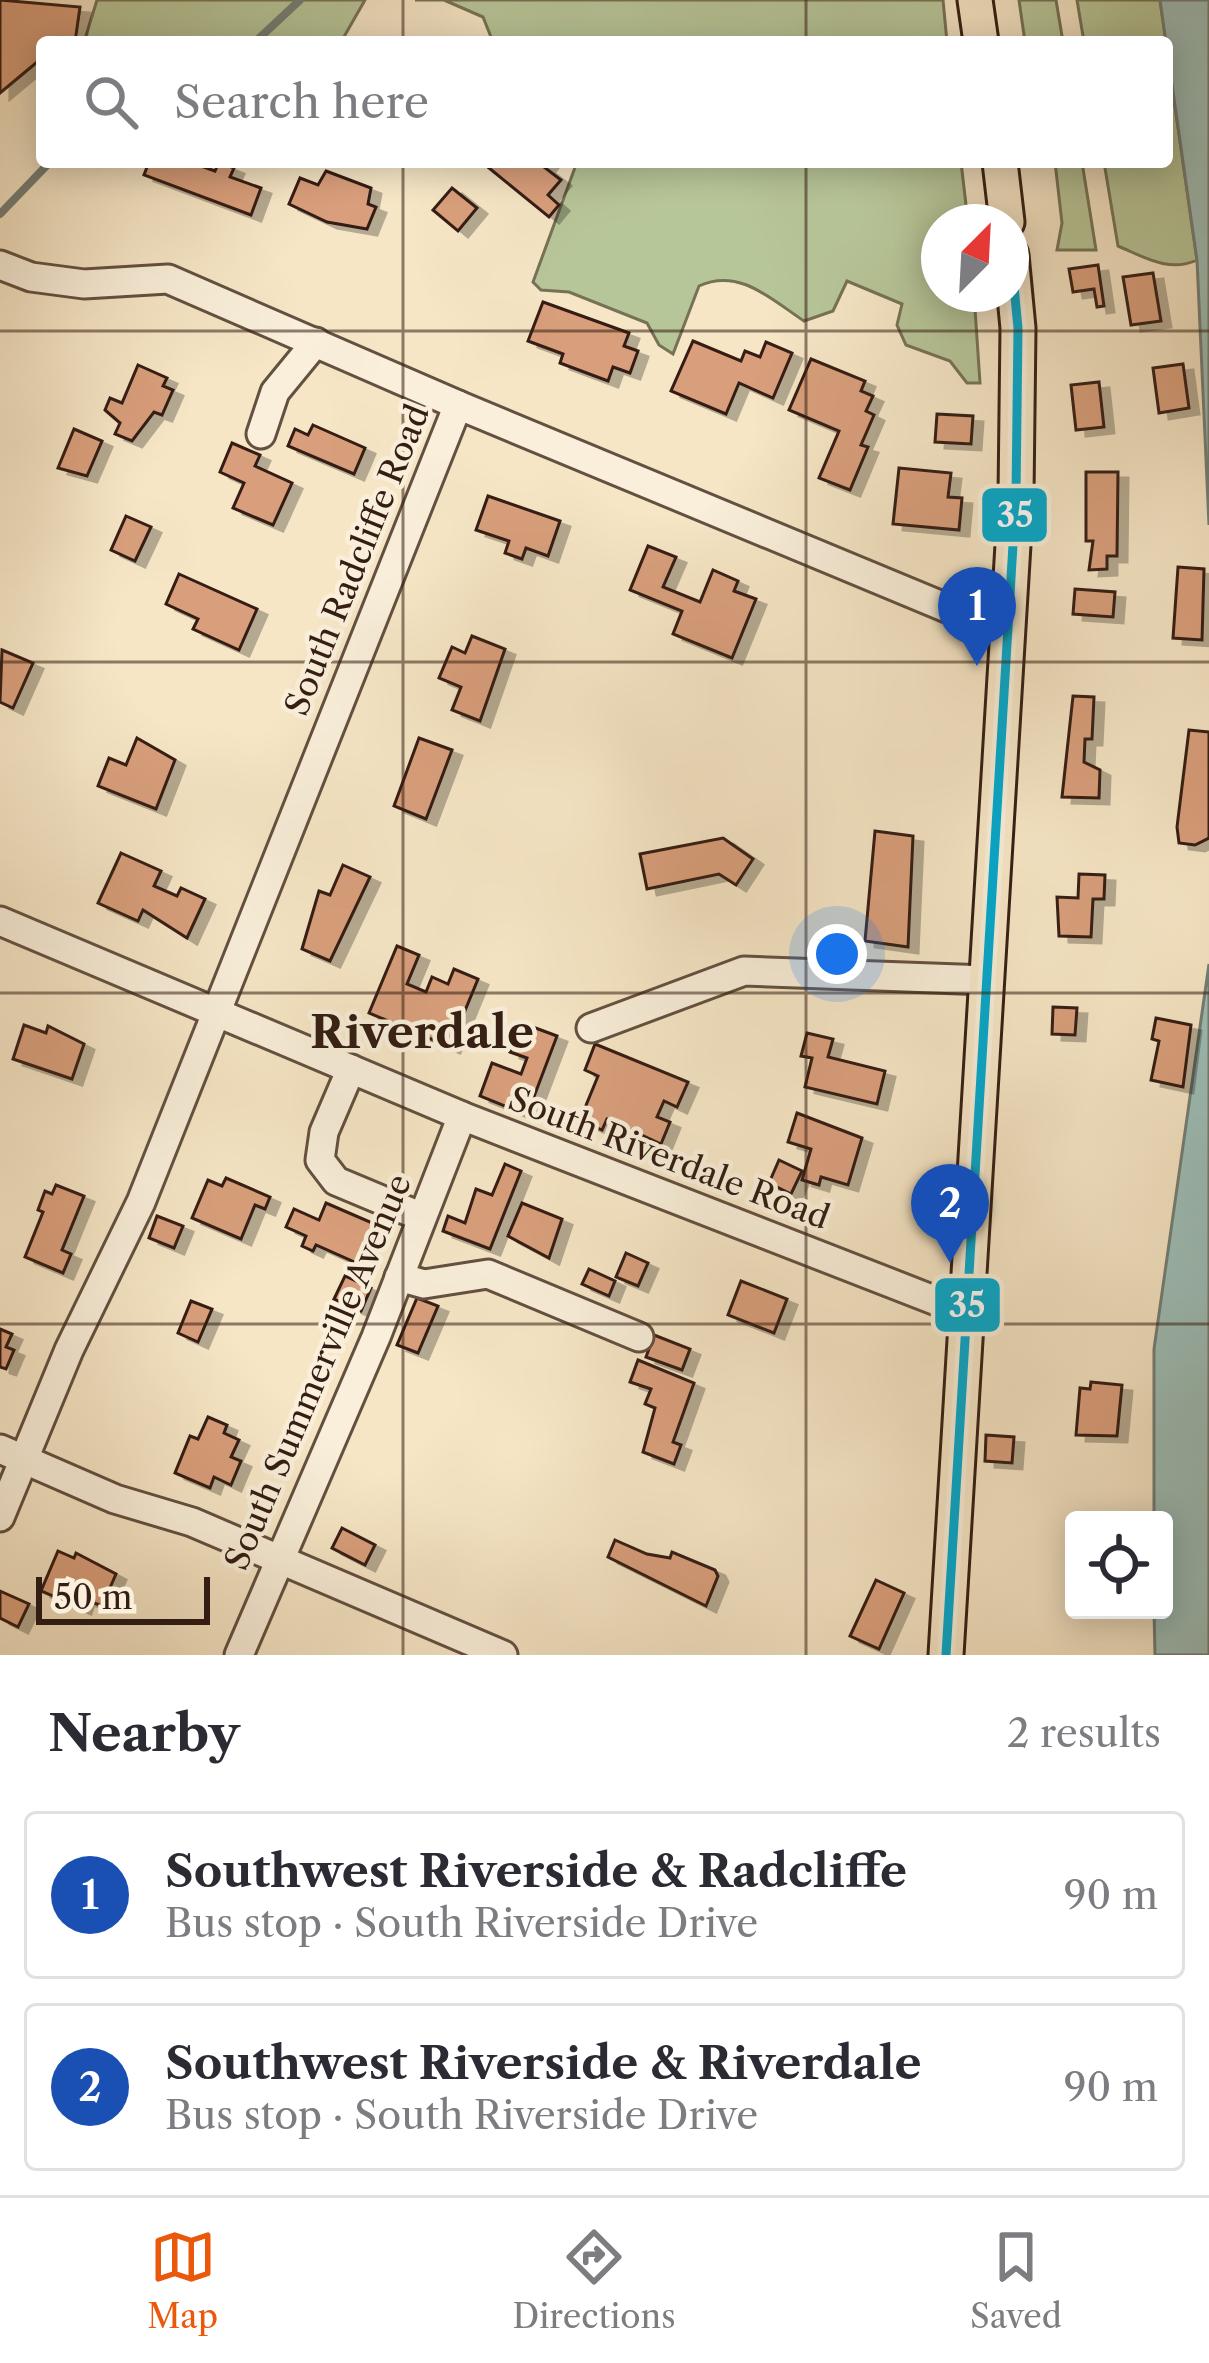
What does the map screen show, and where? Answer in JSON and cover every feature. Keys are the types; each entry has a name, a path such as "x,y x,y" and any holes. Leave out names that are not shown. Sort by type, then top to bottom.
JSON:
{"main road":[{"path":"975,0 980,36"},
{"path":"1001,169 1005,204"},
{"path":"946,1655 1019,420 1014,312"}],"street":[{"path":"0,265 31,277 84,284 168,279 458,405"},
{"path":"261,434 275,392 316,342"},
{"name":"South Radcliffe Road","path":"0,1517 12,1454 141,1202 458,405 1006,634"},
{"path":"0,921 215,1011"},
{"path":"591,1028 744,971 987,980"},
{"name":"South Riverdale Road","path":"215,1011 463,1116 939,1302 968,1305"},
{"path":"351,1069 324,1132 320,1160 336,1181 422,1217"},
{"name":"South Summerville Avenue","path":"238,1655 463,1116"},
{"path":"399,1277 424,1284 488,1274 639,1337"},
{"path":"12,1454 503,1655"}],"green space":[{"path":"97,0 365,0 344,36 86,36"},
{"path":"444,0 943,0 946,36 491,36 483,17"},
{"path":"1019,0 1056,0 1062,36 1024,36"},
{"path":"1077,0 1160,0 1165,36 1083,36"},
{"path":"1173,93 1197,260 1176,265 1157,262 1118,246 1105,168 1173,168"},
{"path":"575,168 962,168 966,204 921,204 921,312 975,312 980,383 967,383 950,361 906,345 897,325 902,304 847,281 833,311 804,321 741,283 714,281 699,286 673,354 659,345 647,323 569,292 541,290 533,282"},
{"path":"1056,168 1083,168 1096,250 1057,250 1062,223"}],"water":[{"path":"1160,0 1209,0 1209,525 1197,260 1173,91 1173,36 1165,36"},
{"path":"1209,964 1209,1655 1155,1655 1154,1619 1173,1619 1173,1511 1154,1511 1154,1349"}],"building":[{"path":"0,0 80,7 76,36 36,36 36,63 0,93"},
{"path":"147,168 234,168 230,177 261,188 251,215 144,175"},
{"path":"489,168 545,168 561,180 548,195 559,205 549,217"},
{"path":"326,171 371,188 368,204 376,207 367,229 327,222 289,204 300,178 318,185"},
{"path":"452,188 477,208 458,231 433,210"},
{"path":"1098,265 1104,306 1097,307 1094,289 1073,292 1069,269"},
{"path":"1153,273 1161,321 1131,325 1123,277"},
{"path":"543,302 629,333 624,346 638,351 630,373 613,367 608,381 560,363 563,354 528,341"},
{"path":"693,341 741,361 745,351 760,357 766,342 792,353 773,398 739,383 726,414 671,391"},
{"path":"811,359 865,381 861,391 873,396 866,411 874,415 861,445 868,447 850,490 819,478 839,431 789,410"},
{"path":"1183,364 1189,408 1159,413 1153,368"},
{"path":"138,365 167,378 163,386 173,390 162,415 154,412 132,441 115,434 120,423 105,410 110,398 122,403"},
{"path":"1099,382 1104,427 1076,430 1071,385"},
{"path":"937,414 973,416 971,444 935,442"},
{"path":"313,425 365,448 354,474 288,446 295,429 308,435"},
{"path":"74,429 102,441 87,476 58,468"},
{"path":"232,443 260,455 255,466 292,483 273,525 233,508 244,483 220,472"},
{"path":"899,468 951,473 948,497 962,498 959,530 893,524"},
{"path":"1086,472 1118,472 1117,556 1107,556 1107,569 1089,570 1093,541 1086,541"},
{"path":"488,496 560,521 548,556 526,548 522,559 505,553 509,541 476,530"},
{"path":"126,516 151,527 135,561 111,550"},
{"path":"648,546 676,557 663,587 700,602 713,570 738,581 734,591 756,599 732,658 673,634 682,611 630,590"},
{"path":"1178,567 1204,569 1202,640 1173,638"},
{"path":"179,574 257,609 239,650 193,629 198,619 166,604"},
{"path":"1075,589 1115,592 1113,617 1073,614"},
{"path":"472,636 505,649 480,721 452,710 461,687 439,678 452,647 465,653"},
{"path":"2,650 33,663 13,708 0,702"},
{"path":"1073,696 1094,697 1092,739 1085,739 1084,762 1100,770 1099,798 1062,797"},
{"path":"1189,730 1209,732 1209,838 1195,845 1179,843 1177,827"},
{"path":"137,738 175,760 156,809 98,786 109,758 126,765"},
{"path":"419,738 452,750 426,819 394,806"},
{"path":"875,831 913,836 908,947 865,941"},
{"path":"723,838 753,859 736,885 719,874 647,889 640,854"},
{"path":"121,853 161,871 154,886 177,896 181,888 205,899 187,938 143,910 138,921 98,903"},
{"path":"343,865 370,877 330,961 302,949 319,891 330,895"},
{"path":"1079,874 1105,875 1104,899 1093,899 1091,937 1059,936 1057,897 1078,898"},
{"path":"397,946 419,955 407,984 426,992 432,977 448,984 454,969 478,979 450,1047 369,1013"},
{"path":"1053,1007 1077,1008 1075,1035 1052,1034"},
{"path":"1156,1018 1191,1025 1183,1087 1151,1080 1159,1041 1152,1039"},
{"path":"522,1023 557,1036 527,1115 480,1096 492,1063 521,1074 527,1058 510,1052"},
{"path":"24,1025 46,1033 48,1026 84,1044 72,1079 13,1059"},
{"path":"807,1033 833,1039 828,1057 885,1071 877,1104 805,1087 812,1058 801,1056"},
{"path":"595,1044 688,1082 677,1107 664,1101 657,1117 670,1122 661,1144 607,1119 602,1130 580,1120 598,1076 585,1070"},
{"path":"797,1113 862,1138 848,1185 821,1177 819,1185 802,1180 811,1149 788,1142"},
{"path":"779,1160 802,1171 791,1194 769,1183"},
{"path":"505,1164 521,1171 490,1249 443,1231 448,1216 465,1223 476,1189 492,1195"},
{"path":"226,1178 270,1197 265,1209 255,1205 241,1239 192,1218 208,1180 222,1186"},
{"path":"56,1185 84,1196 62,1250 71,1254 63,1273 25,1257 43,1212 38,1210 45,1191 52,1194"},
{"path":"326,1203 377,1225 359,1264 316,1245 313,1251 302,1246 306,1236 286,1227 294,1209 319,1220"},
{"path":"522,1203 562,1219 549,1258 508,1236"},
{"path":"157,1216 183,1226 174,1248 149,1238"},
{"path":"626,1253 648,1263 638,1286 616,1277"},
{"path":"589,1269 615,1281 609,1296 582,1284"},
{"path":"345,1276 371,1288 361,1311 334,1299"},
{"path":"741,1281 787,1299 774,1333 728,1315"},
{"path":"417,1298 438,1306 418,1353 397,1345"},
{"path":"191,1301 212,1309 198,1342 178,1333"},
{"path":"0,1329 12,1334 6,1347 14,1350 6,1369 0,1367"},
{"path":"654,1335 690,1349 682,1370 646,1357"},
{"path":"638,1360 694,1383 673,1442 681,1445 674,1464 643,1452 655,1408 645,1404 651,1389 630,1382"},
{"path":"1091,1382 1122,1385 1117,1436 1076,1435 1080,1388 1090,1389"},
{"path":"208,1417 227,1425 224,1433 239,1440 231,1457 241,1461 231,1485 214,1477 210,1488 175,1473 190,1436 198,1439"},
{"path":"986,1435 1014,1437 1012,1463 985,1461"},
{"path":"342,1528 375,1545 365,1565 332,1548"},
{"path":"615,1540 647,1554 670,1558 672,1552 715,1570 718,1576 706,1606 608,1557"},
{"path":"58,1551 74,1558 76,1553 116,1574 102,1606 84,1599 81,1608 41,1591"},
{"path":"876,1580 904,1593 879,1649 850,1636"},
{"path":"0,1591 29,1604 18,1627 0,1618"}],"waterway":[{"path":"261,36 300,0"},
{"path":"0,214 44,168"}],"transit line":[{"name":"35","path":"946,1655 1016,495 1016,312"}],"place":[{"name":"Southwest Riverside & Radcliffe","path":"977,666"},
{"name":"Southwest Riverside & Riverdale","path":"950,1263"}],"district":[{"name":"Riverdale","path":"422,1032"}]}
